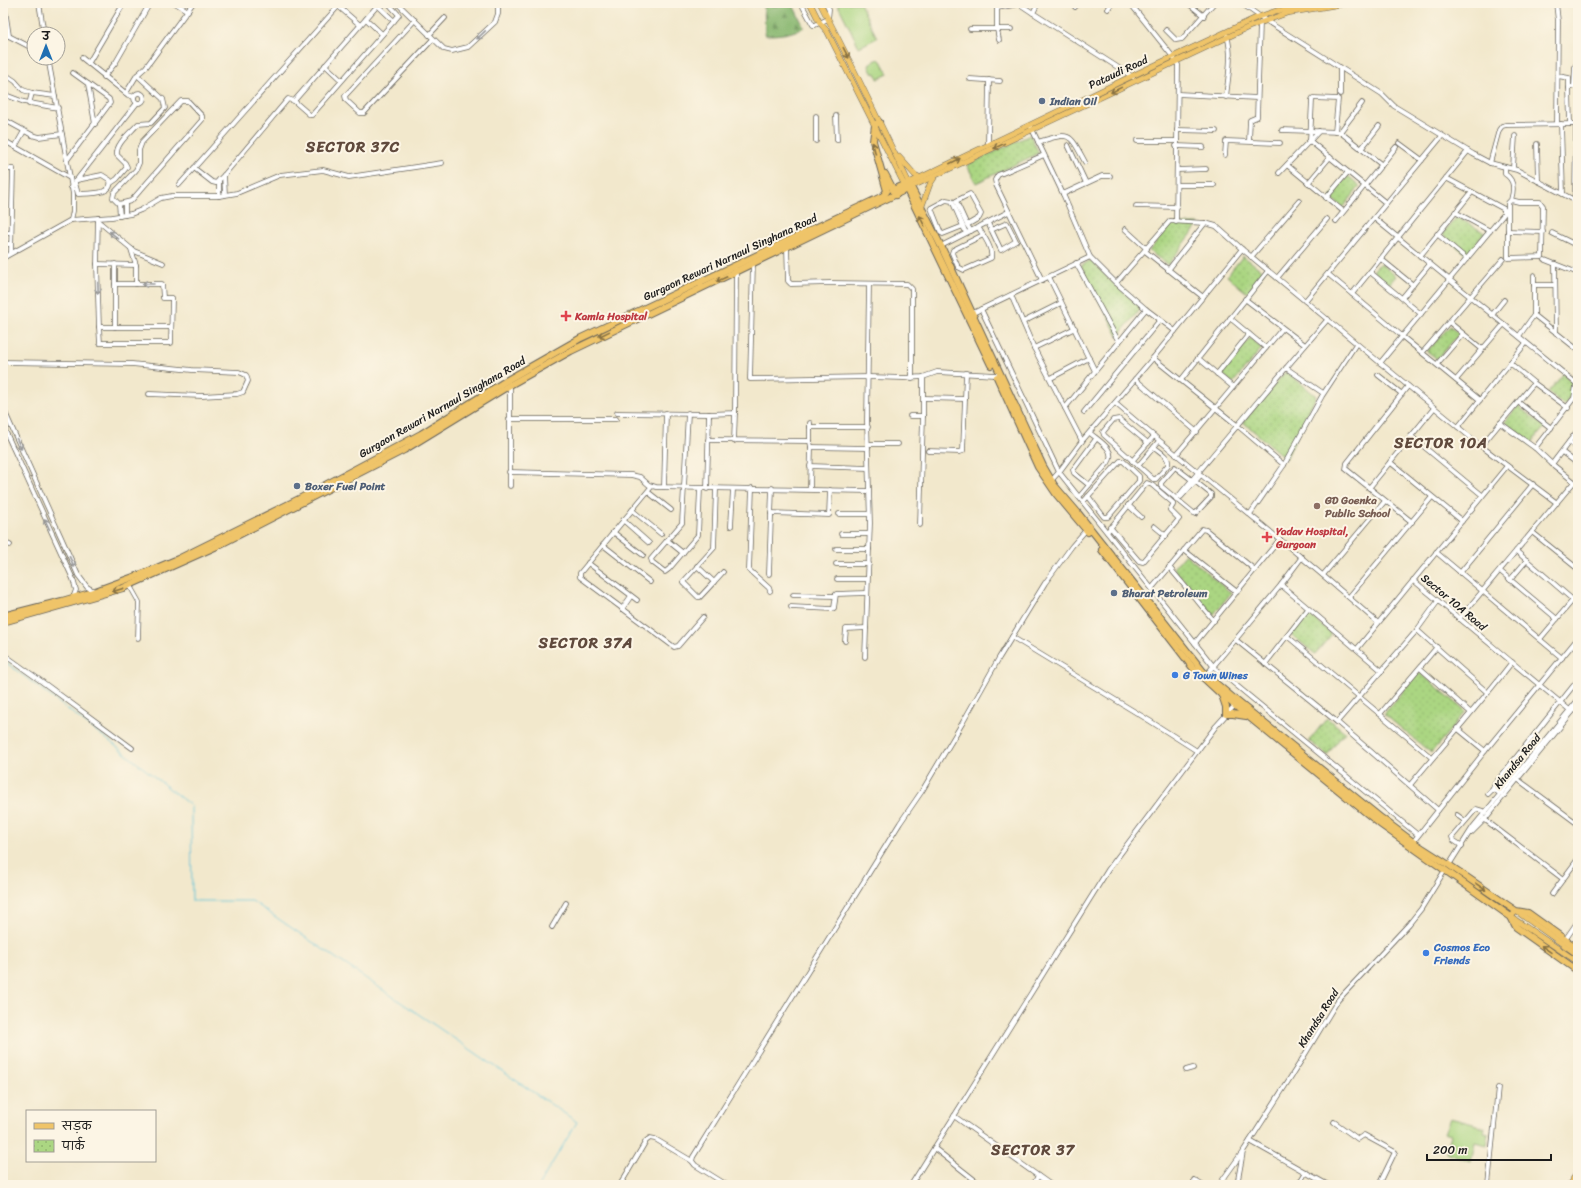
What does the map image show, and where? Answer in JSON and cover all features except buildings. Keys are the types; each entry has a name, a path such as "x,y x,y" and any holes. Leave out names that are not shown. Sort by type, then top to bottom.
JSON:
{"highway":[{"path":"877,123 873,141 881,169 894,193"},
{"name":"Gurgaon Rewari Narnaul Singhana Road","path":"3,616 94,592 178,559 302,500 421,434 510,382 581,338 736,269 883,196 887,191 881,169"},
{"path":"736,269 753,263 787,247 908,186"},
{"path":"908,186 922,206 941,246 969,315 996,375 1023,429"},
{"path":"908,186 1023,429 1038,467 1184,652 1193,668 1222,695 1236,704 1392,829 1413,842 1511,917 1516,927 1578,971"},
{"path":"1050,481 1074,517 1184,652 1249,717 1392,829 1447,868 1516,911 1528,913 1578,949"},
{"path":"3,622 130,586 216,546 302,500"},
{"path":"1222,695 1226,707 1226,714 1237,714 1249,717"}],"main road":[{"path":"810,3 895,153 908,186"},
{"path":"820,3 908,186"},
{"path":"908,186 935,177 1031,127 1276,11 1319,3"},
{"path":"1226,35 1260,22 1263,18 1329,5 1348,3"},
{"path":"908,186 988,144 1031,127"},
{"path":"895,153 915,175 921,178"},
{"path":"922,206 930,184 935,177"},
{"path":"1578,955 1516,911 1511,917 1578,962"},
{"path":"1569,1185 1578,1172"}],"street":[{"path":"4,3 9,36"},
{"path":"39,3 43,26"},
{"path":"88,64 124,3"},
{"path":"104,76 116,62 150,3"},
{"path":"175,3 188,10"},
{"path":"126,93 193,3"},
{"path":"194,168 212,182 219,180 288,99 294,101 311,116 399,15 388,3"},
{"path":"397,3 444,49 457,51 468,47 495,22 498,14 498,3"},
{"path":"801,3 813,25 828,19 829,9 826,3"},
{"path":"999,40 997,29 997,8 1018,3 1133,78"},
{"path":"1034,13 1038,3"},
{"path":"1108,9 1112,3"},
{"path":"1130,3 1174,59 1178,69 1176,222"},
{"path":"1166,30 1176,40 1182,39 1214,3"},
{"path":"1241,3 1382,94 1394,106 1442,136 1490,163 1513,168 1576,201 1577,124 1502,126 1499,130 1490,163"},
{"path":"1556,3 1558,21 1559,124 1563,194"},
{"path":"294,101 366,19 376,4 394,21"},
{"path":"1188,4 1204,16"},
{"path":"180,185 339,5 360,25"},
{"path":"429,35 445,18"},
{"path":"366,19 382,34"},
{"path":"415,20 345,96 346,100 360,113 364,112 433,39"},
{"path":"1249,141 1250,120 1257,117 1260,22"},
{"path":"970,29 1011,29"},
{"path":"3,33 26,45"},
{"path":"1226,35 1229,46 1229,65 1226,97"},
{"path":"82,58 126,93 134,97 137,103"},
{"path":"325,65 341,80"},
{"path":"1570,88 1574,86 1576,65"},
{"path":"49,66 74,204 71,220"},
{"path":"1340,67 1340,94"},
{"path":"67,160 109,106 110,101 74,72"},
{"path":"3,73 15,81 21,88 32,93 55,96"},
{"path":"76,181 78,194 104,192 109,188 111,183 117,179 127,167 117,155 117,149 138,124 151,122 165,108 163,99 138,75"},
{"path":"1558,76 1569,78 1570,124"},
{"path":"970,79 1000,81"},
{"path":"988,144 989,80"},
{"path":"88,84 95,124"},
{"path":"29,104 32,93"},
{"path":"71,187 137,103 143,102 144,96 139,93 134,97"},
{"path":"3,94 29,104 58,108"},
{"path":"1178,94 1257,98"},
{"path":"1310,141 1312,100 1315,97 1338,99 1337,132"},
{"path":"119,204 134,199 202,120 202,116 188,101 181,101 142,142 139,150 139,163 136,170 114,193 114,200 119,204 120,216"},
{"path":"1337,132 1362,103"},
{"path":"816,116 816,141"},
{"path":"836,116 837,140"},
{"path":"3,125 4,120 39,137 62,134"},
{"path":"1361,149 1379,126"},
{"path":"1031,127 1063,194 1090,257 1116,284 1175,331"},
{"path":"1177,130 1216,131"},
{"path":"1282,130 1337,132 1382,165"},
{"path":"15,147 24,131"},
{"path":"1279,172 1288,165 1319,131"},
{"path":"1038,142 1065,135 1074,142 1085,162"},
{"path":"1305,302 1442,136"},
{"path":"1513,168 1515,136"},
{"path":"3,140 70,178"},
{"path":"1137,141 1204,147"},
{"path":"1225,155 1226,141 1280,143"},
{"path":"1310,141 1386,203"},
{"path":"1399,143 1422,160"},
{"path":"1537,144 1538,181"},
{"path":"1068,145 1086,183"},
{"path":"1336,221 1396,147"},
{"path":"1352,294 1468,151"},
{"path":"1042,280 1008,212 995,180 998,175 1044,155"},
{"path":"1308,182 1330,157"},
{"path":"3,258 71,220 98,220 125,215 141,210 161,198 172,196 219,196 237,193 280,175 323,170 349,177 442,163"},
{"path":"1288,165 1343,212"},
{"path":"1505,167 1505,174 1511,178 1512,182 1511,200 1508,203 1508,258 1542,257 1542,204 1514,202 1511,200"},
{"path":"3,169 13,169 10,244 11,253"},
{"path":"1177,170 1206,170"},
{"path":"1326,198 1348,172"},
{"path":"76,181 102,175 110,180 111,183"},
{"path":"224,175 225,195"},
{"path":"1063,194 1102,176 1110,176"},
{"path":"1380,363 1504,214 1504,210 1446,178"},
{"path":"219,180 219,196"},
{"path":"1177,185 1214,185"},
{"path":"1420,256 1472,192"},
{"path":"965,225 956,201 970,194 981,214 980,218 965,225 943,234 938,227 931,208 946,200 952,201 965,225 969,232"},
{"path":"1251,257 1300,201"},
{"path":"125,203 125,215"},
{"path":"1136,206 1177,207"},
{"path":"941,246 1008,212"},
{"path":"1455,212 1490,231"},
{"path":"1374,218 1577,384"},
{"path":"1277,278 1327,219"},
{"path":"98,220 130,248 141,255 164,263"},
{"path":"98,220 97,264 100,343 171,343 172,298 163,298 162,284 115,284"},
{"path":"1116,284 1170,221 1206,223 1216,226 1251,257 1434,408 1481,446 1557,503"},
{"path":"988,223 991,230 1001,250 1016,241 1007,223 991,230"},
{"path":"1168,270 1206,223"},
{"path":"978,227 983,235 992,251 991,258 964,270 958,267 952,253 953,250 983,235"},
{"path":"1126,228 1146,250 1168,270 1203,297"},
{"path":"1508,231 1543,232"},
{"path":"3,233 11,233"},
{"path":"1552,233 1578,246"},
{"path":"1437,234 1467,259"},
{"path":"3,244 10,244"},
{"path":"787,247 789,283 907,284 912,289 912,378"},
{"path":"130,248 136,265 136,284"},
{"path":"1050,481 1242,249"},
{"path":"969,315 1090,257"},
{"path":"1381,258 1413,285"},
{"path":"1423,352 1503,259"},
{"path":"1545,260 1578,273"},
{"path":"753,263 750,379 869,377 912,378 923,377 937,372 996,375"},
{"path":"1076,263 1119,342"},
{"path":"97,264 136,265"},
{"path":"115,264 115,327"},
{"path":"1402,298 1430,264"},
{"path":"1554,264 1556,333"},
{"path":"734,442 736,269"},
{"path":"1181,380 1268,271"},
{"path":"1370,272 1421,314"},
{"path":"1328,274 1480,400"},
{"path":"1519,336 1534,315 1534,275"},
{"path":"1049,276 1095,371"},
{"path":"865,657 866,593 869,564 869,284"},
{"path":"1534,285 1555,285"},
{"path":"1011,295 1034,348 1051,378 1082,441"},
{"path":"1245,300 1305,345"},
{"path":"1492,315 1504,300"},
{"path":"1023,322 1061,303"},
{"path":"981,309 1059,472 1214,667 1418,835"},
{"path":"1065,408 1146,309"},
{"path":"1534,315 1578,350"},
{"path":"1230,318 1266,348"},
{"path":"1084,412 1160,320"},
{"path":"1177,500 1200,474 1200,469 1328,320"},
{"path":"1449,322 1482,349"},
{"path":"1456,380 1504,324"},
{"path":"99,327 171,327"},
{"path":"1034,348 1075,328"},
{"path":"1176,456 1282,329"},
{"path":"1217,374 1249,334"},
{"path":"1437,364 1463,334"},
{"path":"1458,427 1526,343"},
{"path":"1250,514 1284,465 1324,393 1356,344"},
{"path":"1051,378 1089,358"},
{"path":"1153,358 1284,465"},
{"path":"1198,358 1233,387"},
{"path":"3,362 132,364 197,371 239,372 246,375 248,381 242,392 237,394 202,396 149,394"},
{"path":"1510,363 1568,408"},
{"path":"1286,368 1324,393"},
{"path":"928,451 963,451 966,373"},
{"path":"1536,448 1576,398 1578,374"},
{"path":"1378,375 1402,394"},
{"path":"920,525 924,398 923,377"},
{"path":"1135,380 1197,432"},
{"path":"510,382 510,486"},
{"path":"1481,446 1534,383"},
{"path":"1408,386 1346,465 1346,469 1412,522"},
{"path":"924,398 965,399"},
{"path":"1115,402 1176,456 1250,514 1350,597 1378,623"},
{"path":"1518,402 1552,428"},
{"path":"3,408 79,576 87,587 94,592"},
{"path":"1369,488 1434,408"},
{"path":"617,413 735,413"},
{"path":"664,487 666,413"},
{"path":"688,413 682,523 651,558 652,562 664,571 667,572 698,535 700,489"},
{"path":"707,489 708,414"},
{"path":"910,416 923,416"},
{"path":"509,419 616,420"},
{"path":"1148,443 1119,419 1113,420 1104,430 1104,435 1153,479 1159,478 1169,462 1154,447"},
{"path":"1459,619 1532,532 1576,483 1552,464 1536,448 1500,423"},
{"path":"810,489 810,425 868,427"},
{"path":"3,426 73,580 76,590 73,598"},
{"path":"1552,464 1578,430"},
{"path":"1079,497 1108,463 1111,457 1110,451 1090,433"},
{"path":"1132,461 1154,436"},
{"path":"1411,436 1482,495"},
{"path":"1089,485 1074,473 1073,470 1096,439"},
{"path":"708,440 734,442 810,441"},
{"path":"1138,466 1159,441"},
{"path":"1569,442 1578,448"},
{"path":"811,447 898,444"},
{"path":"1562,452 1578,464"},
{"path":"1083,502 1088,496 1120,461 1123,461 1139,476 1139,481 1108,517 1104,517 1088,496"},
{"path":"1390,462 1462,521"},
{"path":"810,466 868,468"},
{"name":"Sector 10A Road","path":"1507,466 1413,580 1571,711"},
{"path":"1173,468 1177,468 1194,481 1211,494 1211,496 1196,513 1192,513 1161,486 1173,468"},
{"path":"509,472 631,475 640,477 652,486 664,487 700,489 772,488 868,492"},
{"path":"1107,532 1110,527 1146,483 1148,482 1173,504 1170,512 1179,519 1145,562 1139,561 1110,527"},
{"path":"1460,574 1533,484"},
{"path":"652,486 580,573 580,577 676,648 703,617"},
{"path":"752,488 749,570 750,573 769,588 770,591"},
{"path":"769,574 772,488"},
{"path":"716,489 714,548 683,582 698,597 702,596 723,572"},
{"path":"731,526 733,489"},
{"path":"771,512 829,515 830,490"},
{"path":"648,492 672,510"},
{"path":"1350,597 1432,497"},
{"path":"1323,575 1385,501"},
{"path":"1128,505 1141,517"},
{"path":"632,510 661,534"},
{"path":"839,514 869,514"},
{"path":"623,520 649,543"},
{"path":"1154,526 1166,536"},
{"path":"1152,588 1202,529 1204,529 1255,570"},
{"path":"692,1161 693,1157 896,830 922,791 1045,583 1072,546 1086,530"},
{"path":"613,532 643,555"},
{"path":"1532,532 1578,569"},
{"path":"841,534 869,534"},
{"path":"1196,643 1280,539"},
{"path":"667,540 683,553"},
{"path":"3,542 10,545"},
{"path":"603,545 650,582"},
{"path":"836,549 869,549"},
{"path":"1184,550 1237,592"},
{"path":"1516,551 1573,600"},
{"path":"1436,552 1460,574 1562,658"},
{"path":"1206,675 1281,585 1302,557"},
{"path":"1510,580 1527,560"},
{"path":"588,564 638,600"},
{"path":"836,564 869,564"},
{"path":"697,566 714,582"},
{"path":"1169,567 1214,621"},
{"path":"1500,571 1557,618"},
{"path":"73,580 79,576"},
{"path":"837,579 868,579"},
{"path":"1357,649 1413,580"},
{"path":"1281,585 1382,671"},
{"path":"130,586 139,602 138,638"},
{"path":"793,595 835,596 836,594 866,593"},
{"path":"1540,640 1578,594"},
{"path":"622,608 631,596"},
{"path":"791,607 833,608 835,596"},
{"path":"1337,722 1417,630 1438,602"},
{"path":"1265,664 1308,609"},
{"path":"845,641 846,629 866,628"},
{"path":"1417,630 1488,693"},
{"path":"1287,636 1432,758"},
{"path":"1012,637 1197,751"},
{"path":"1413,842 1485,751 1578,638"},
{"path":"1236,640 1337,722 1438,810"},
{"path":"1380,714 1437,647"},
{"path":"3,654 132,748"},
{"path":"1410,785 1470,712 1488,693 1512,662"},
{"path":"1420,668 1470,712"},
{"path":"1488,794 1578,680"},
{"name":"Khandsa Road","path":"1219,1185 1250,1141 1338,1000 1421,909 1471,833 1571,711 1578,700"},
{"path":"911,1185 1108,870 1197,751 1226,714 1236,704"},
{"name":"Khandsa Road","path":"1571,711 1578,705"},
{"path":"1457,728 1485,751"},
{"path":"1516,778 1578,824"},
{"name":"Khandsa Road","path":"1484,819 1486,812 1516,778"},
{"path":"1493,788 1501,794"},
{"path":"1462,846 1453,840 1452,837 1476,809 1486,812"},
{"path":"1457,815 1465,821"},
{"path":"1484,819 1563,879"},
{"path":"1552,894 1578,859"},
{"path":"552,927 566,904"},
{"path":"1565,940 1578,921"},
{"path":"1186,1070 1193,1068"},
{"path":"1488,1185 1498,1088"},
{"path":"954,1116 1052,1185"},
{"path":"1334,1122 1358,1139 1364,1135 1395,1152 1379,1185"},
{"path":"620,1185 646,1141 650,1138 655,1139 692,1161 721,1184 727,1185"},
{"path":"1250,1141 1328,1185"},
{"path":"934,1148 981,1185"},
{"path":"1239,1184 1244,1150"},
{"path":"1298,1185 1306,1172"},
{"path":"1033,1185 1038,1176"},
{"path":"1194,1180 1202,1185"}],"green space":[{"path":"764,3 792,3 804,27 785,34 765,35"},
{"path":"839,3 860,3 877,38 859,47 838,5"},
{"path":"879,59 888,74 878,79 876,73 873,74 869,66 870,63"},
{"path":"1030,135 1039,153 976,183 967,165"},
{"path":"1348,176 1360,186 1343,208 1330,197"},
{"path":"1457,217 1485,233 1467,255 1442,234"},
{"path":"1171,224 1199,224 1168,265 1149,251"},
{"path":"1243,256 1264,272 1247,293 1227,276"},
{"path":"1091,260 1108,278 1141,308 1118,336 1081,266"},
{"path":"1380,263 1396,276 1389,284 1373,271"},
{"path":"1450,326 1459,334 1437,359 1427,351"},
{"path":"1250,338 1262,348 1233,383 1221,373"},
{"path":"1286,371 1316,396 1286,459 1243,422"},
{"path":"1563,374 1575,384 1571,396 1564,405 1548,392"},
{"path":"1518,406 1545,427 1531,443 1505,422"},
{"path":"1185,554 1231,593 1213,615 1173,568"},
{"path":"1308,614 1332,634 1315,654 1291,634"},
{"path":"1419,672 1466,711 1431,753 1384,714"},
{"path":"1327,718 1345,732 1327,755 1309,741"},
{"path":"1450,1118 1485,1127 1484,1132 1489,1133 1487,1145 1475,1142 1471,1162 1446,1152 1451,1135 1444,1133"}],"waterway":[{"path":"3,660 112,743 191,806 192,901 252,901 577,1122 539,1185"}],"place":[{"name":"Indian Oil","path":"1042,101"},
{"name":"Kamla Hospital","path":"566,316"},
{"name":"Boxer Fuel Point","path":"297,486"},
{"name":"GD Goenka Public School","path":"1317,506"},
{"name":"Yadav Hospital, Gurgoan","path":"1267,537"},
{"name":"Bharat Petroleum","path":"1114,593"},
{"name":"G Town Wines","path":"1175,675"},
{"name":"Cosmos Eco Friends","path":"1426,953"}],"district":[{"name":"SECTOR 37C","path":"353,147"},
{"name":"SECTOR 10A","path":"1441,443"},
{"name":"SECTOR 37A","path":"586,643"},
{"name":"SECTOR 37","path":"1033,1150"}]}
